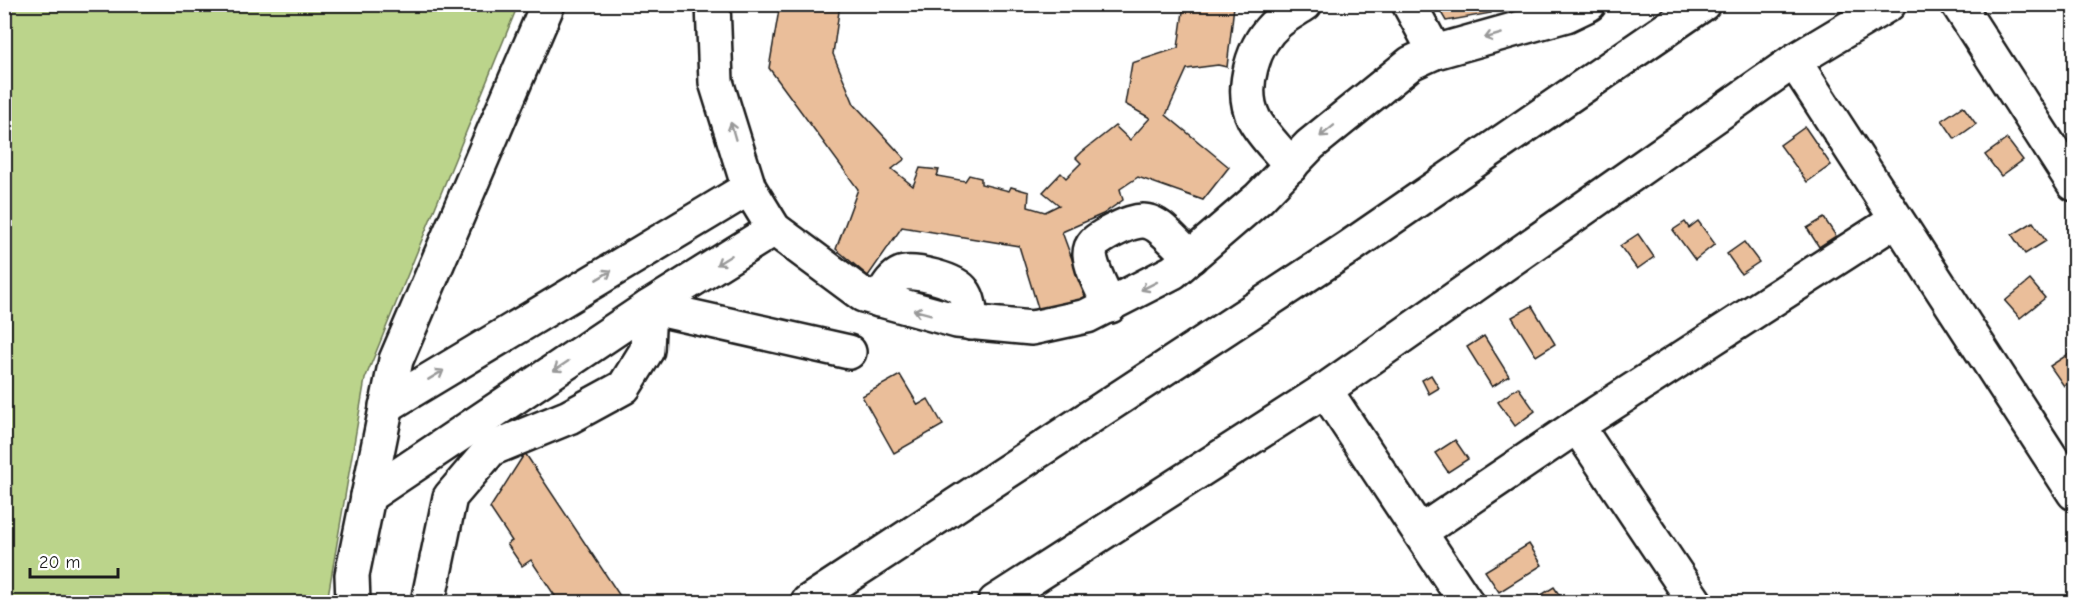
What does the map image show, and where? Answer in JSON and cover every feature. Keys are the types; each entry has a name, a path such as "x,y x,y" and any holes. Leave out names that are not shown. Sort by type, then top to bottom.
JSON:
{"street":[{"path":"353,603 352,575 396,360 548,4"},
{"path":"713,4 717,82 749,188 774,229 863,295 879,300 900,274 912,272 948,281 962,289 968,302 971,323 1032,328 1088,316 1155,284 1191,257 1291,166 1310,145 1411,63 1537,14 1566,15 1589,4"},
{"path":"1291,166 1254,119 1249,100 1249,79 1257,50 1277,22 1305,4"},
{"path":"1409,4 1435,52"},
{"path":"808,603 1348,248 1703,4"},
{"path":"994,603 1326,390 1794,61 1889,4"},
{"path":"1958,4 2074,184"},
{"path":"1794,61 2074,493"},
{"path":"386,406 749,188"},
{"path":"1110,306 1092,262 1090,251 1095,241 1132,220 1142,219 1152,221 1191,257"},
{"path":"1420,532 1577,426 1896,220"},
{"path":"368,496 649,307 774,229"},
{"path":"649,307 849,352"},
{"path":"428,603 450,497 491,449 569,417 624,387 647,350 649,307"},
{"path":"1326,390 1466,603"},
{"path":"1577,426 1695,603"}],"green space":[{"path":"4,5 518,5 365,379 327,602 5,602"}],"building":[{"path":"780,4 840,4 833,54 854,104 905,159 892,169 913,186 920,168 939,170 937,176 965,181 969,175 981,178 981,184 1009,191 1011,187 1029,192 1028,207 1045,212 1059,205 1043,192 1061,173 1066,178 1081,163 1076,158 1082,152 1115,126 1130,140 1150,118 1125,104 1132,63 1178,48 1184,4 1237,4 1234,6 1227,67 1218,65 1187,69 1166,115 1229,167 1203,200 1138,177 1120,189 1123,200 1103,214 1062,232 1087,300 1039,311 1019,246 902,227 868,276 836,249 858,189 769,68"},
{"path":"1436,4 1488,4 1491,13 1446,21"},
{"path":"1963,106 1976,124 1955,139 1942,120"},
{"path":"1805,127 1831,165 1807,182 1780,145"},
{"path":"2007,139 2023,160 2001,176 1985,155"},
{"path":"1824,218 1836,236 1819,247 1807,228"},
{"path":"1698,221 1715,244 1695,260 1673,230 1685,222 1689,228"},
{"path":"2033,222 2046,241 2025,254 2012,235"},
{"path":"1638,234 1654,257 1637,269 1620,246"},
{"path":"1744,242 1759,262 1741,274 1727,254"},
{"path":"2030,280 2045,298 2020,318 2005,301"},
{"path":"1532,306 1555,344 1536,356 1512,317"},
{"path":"1484,336 1509,376 1492,387 1467,347"},
{"path":"2073,351 2074,379 2064,386 2050,366"},
{"path":"900,375 918,405 928,399 943,425 894,453 862,396"},
{"path":"1431,375 1439,388 1429,394 1422,380"},
{"path":"1518,387 1535,411 1515,426 1498,402"},
{"path":"1455,440 1468,459 1448,472 1435,453"},
{"path":"525,453 624,602 559,602 531,560 522,566 507,544 512,541 490,508"},
{"path":"1529,544 1542,565 1499,592 1485,571"},
{"path":"1554,587 1564,602 1530,602"}]}
